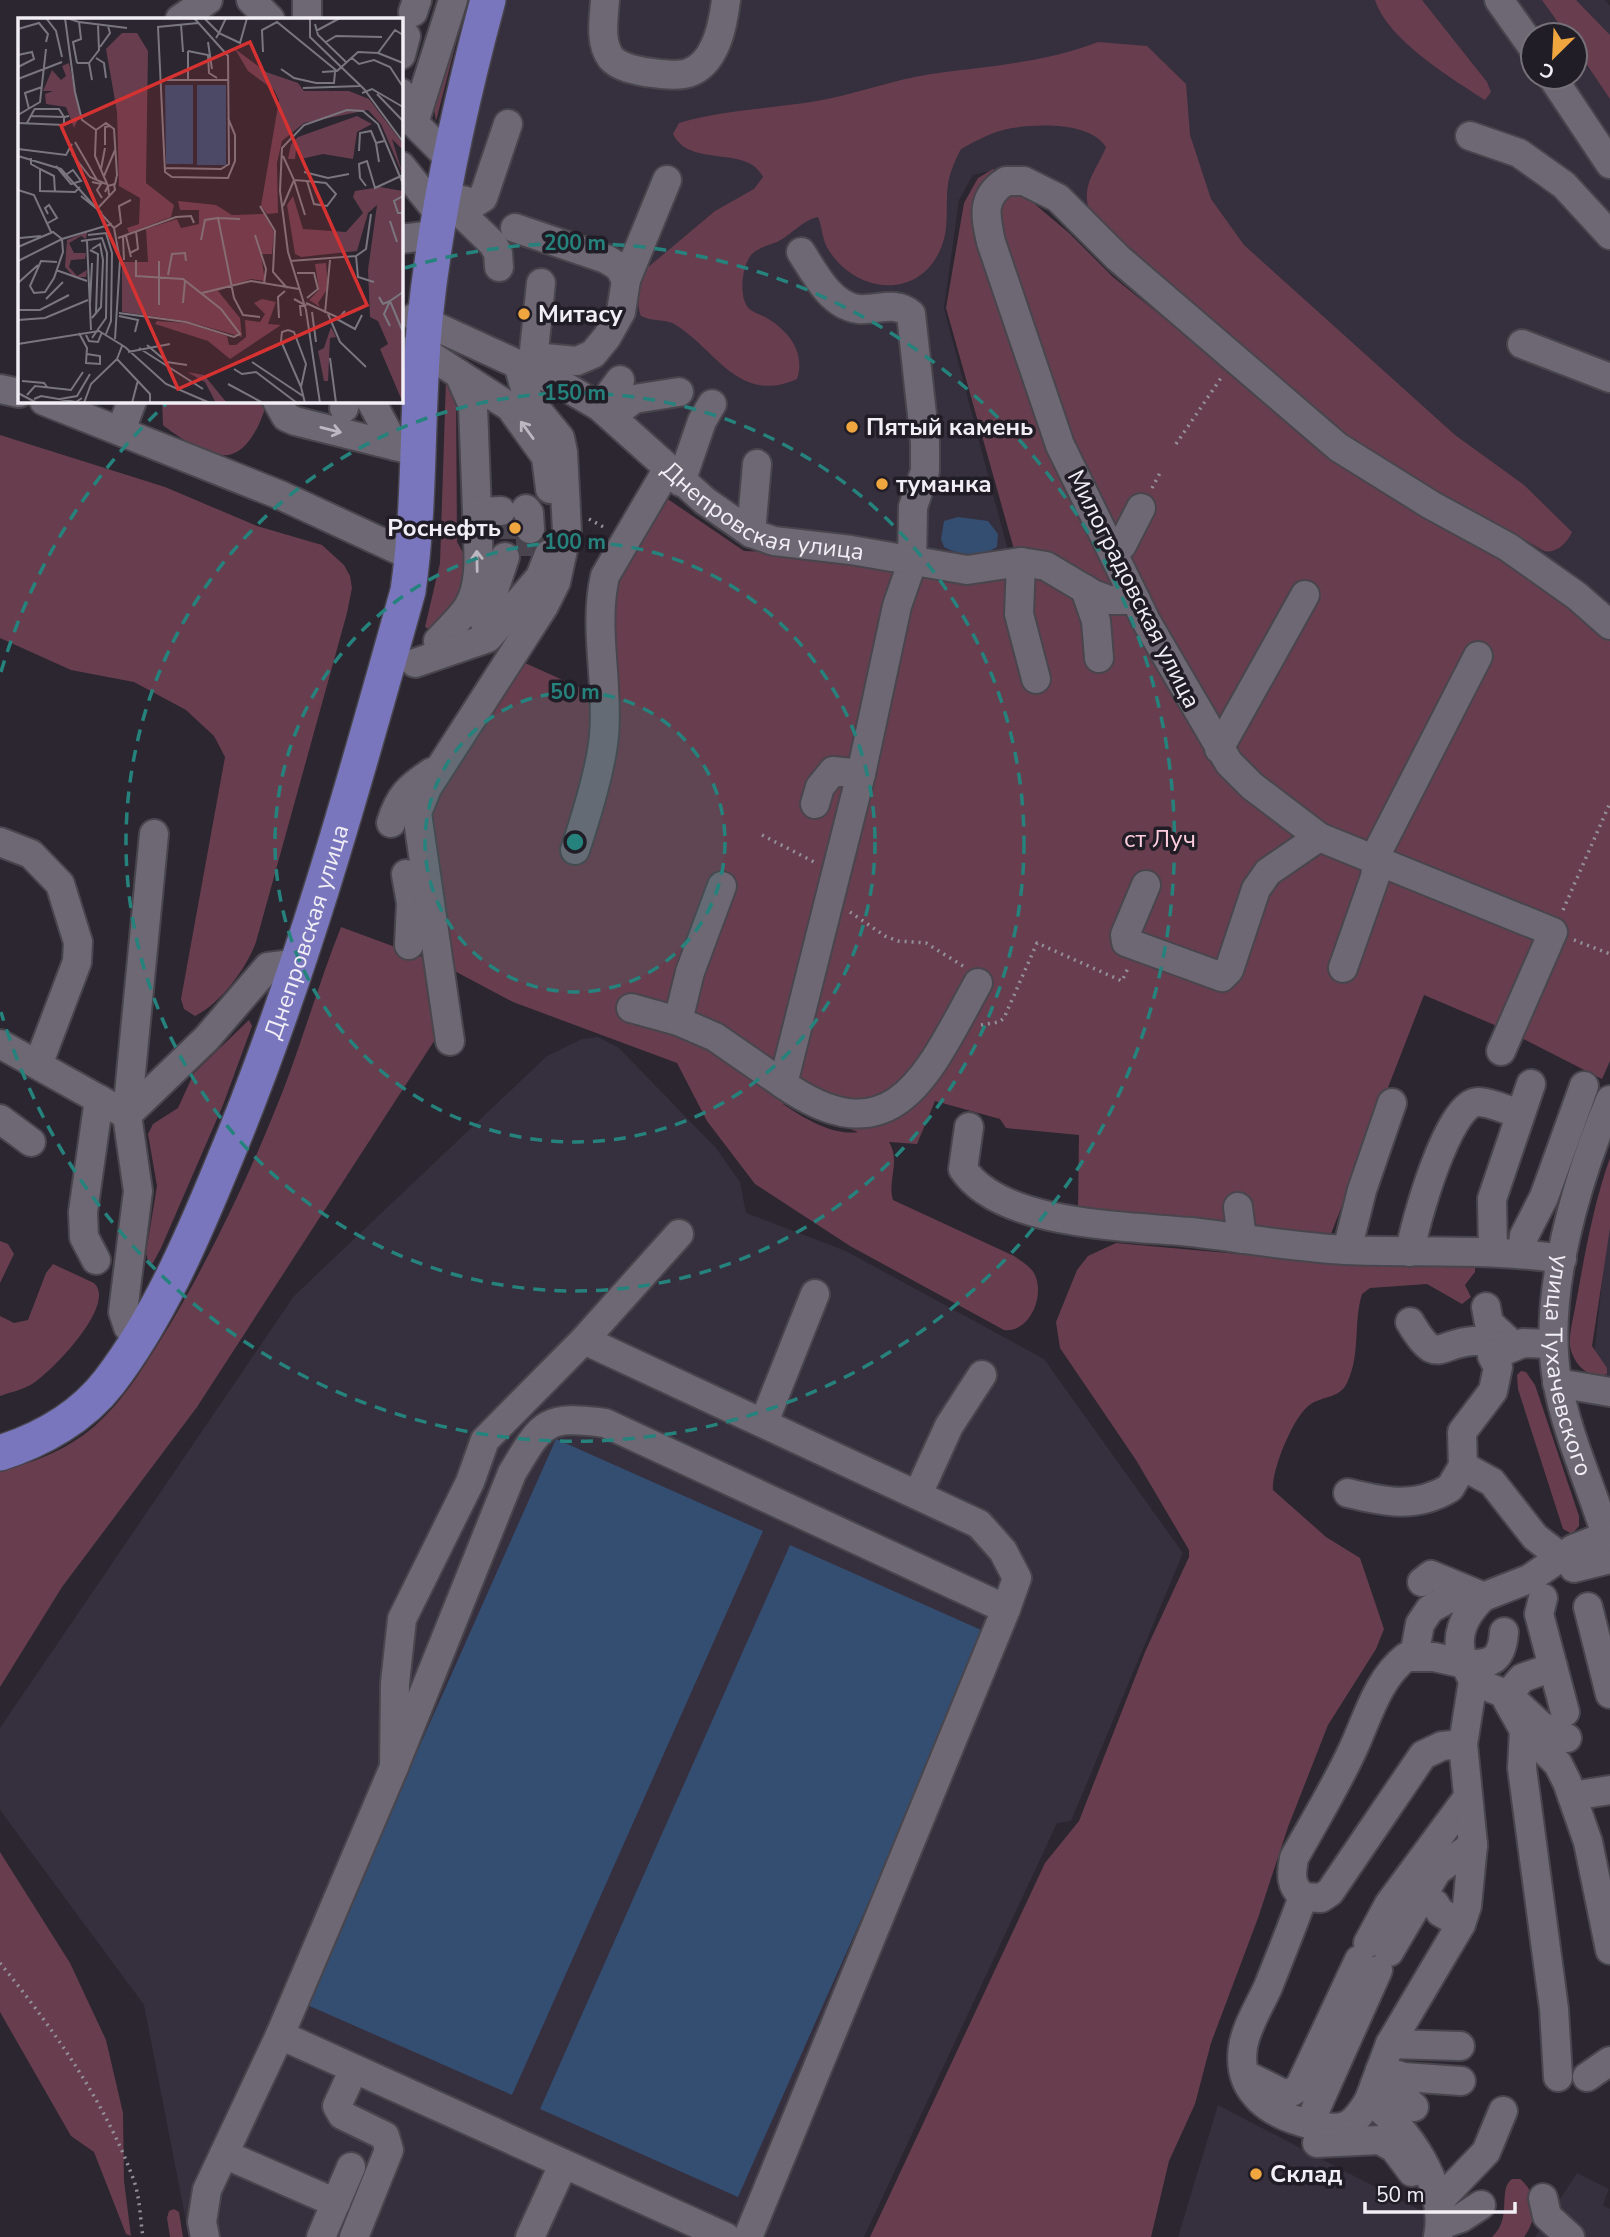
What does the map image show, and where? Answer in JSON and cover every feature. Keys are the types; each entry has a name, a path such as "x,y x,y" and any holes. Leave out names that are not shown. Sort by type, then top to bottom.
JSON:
{"main road":[{"name":"Днепровская улица","path":"417,225 442,151 480,0"},
{"name":"Днепровская улица","path":"0,1453 37,1439 72,1418 108,1383 170,1279 204,1209 258,1079 400,667 413,556 424,333 417,225 488,0"},
{"name":"Днепровская улица","path":"0,1437 64,1406 97,1375 128,1326 193,1206 248,1072 284,965 400,587 405,553 402,447 424,333"}],"street":[{"path":"181,18 208,0"},
{"path":"251,0 269,18"},
{"path":"266,0 276,18"},
{"path":"307,0 307,18"},
{"path":"414,123 453,0"},
{"path":"605,0 602,34 610,57 620,65 660,74 688,74 706,60 718,38 726,0"},
{"path":"1499,0 1519,28"},
{"path":"1561,91 1610,164"},
{"path":"402,95 414,123 442,151"},
{"path":"417,225 482,198 508,124"},
{"path":"1471,136 1519,153 1564,185 1610,235"},
{"path":"402,170 417,225"},
{"path":"528,364 577,361 593,354 621,312 626,280 667,180"},
{"name":"Милоградовская улица","path":"1553,932 1319,836 1252,786 1219,749 1147,609 1114,553 1053,427 991,242 985,211 990,195 1006,181 1024,181 1046,190 1232,358 1338,447 1431,505 1508,547 1577,596 1610,625"},
{"path":"417,225 493,244 498,253 499,267"},
{"path":"515,228 606,259 619,267 626,280"},
{"path":"783,1084 861,774 888,642 912,563 913,507 925,471 925,442 911,314 897,306 858,309 842,302 823,287 801,251"},
{"path":"409,945 411,903 404,860 404,818 421,800 440,767 545,613 556,582 567,531 560,438 528,399 528,364 541,283"},
{"path":"424,333 485,322"},
{"path":"400,667 488,638 540,577 550,549 550,467 546,457 510,407 459,374 424,333"},
{"name":"Днепровская улица","path":"424,333 528,364 606,412 674,476 751,534 774,541 851,550 912,563 967,570 1021,562 1046,566 1109,600 1147,609"},
{"path":"1522,344 1610,378"},
{"path":"400,667 438,641 484,621 529,567 511,529 473,406 459,374"},
{"path":"606,412 620,380"},
{"path":"0,389 18,393"},
{"path":"606,412 634,399 679,391"},
{"path":"47,402 279,495 405,553"},
{"path":"121,430 132,402"},
{"path":"277,402 286,417 295,421 402,447"},
{"path":"354,403 402,447"},
{"path":"575,850 604,738 592,654 602,589 610,563 625,538 674,476 712,404"},
{"path":"751,534 757,464"},
{"path":"1114,553 1122,545 1141,508"},
{"path":"438,641 468,607 478,577 511,529"},
{"path":"1021,562 1018,614 1036,679"},
{"path":"1085,589 1096,621 1099,658"},
{"path":"1219,749 1305,595"},
{"path":"1343,968 1376,877 1377,859 1478,656"},
{"path":"815,804 822,782 833,771 861,774"},
{"path":"404,818 450,1041"},
{"path":"128,1326 123,1312 138,1191 127,1115 154,834"},
{"path":"1146,885 1125,936 1126,942 1222,978 1229,970 1256,889 1268,872 1319,836"},
{"path":"0,842 31,854 60,884 78,942 77,962 38,1065"},
{"path":"678,1021 691,972 722,886"},
{"path":"1501,1051 1553,932"},
{"path":"127,1115 207,1038 268,967 284,965"},
{"path":"631,1008 678,1021 715,1037 805,1100 842,1114 882,1112 908,1094 954,1027 978,983"},
{"path":"0,1044 127,1115"},
{"path":"1493,1252 1492,1199 1531,1084"},
{"path":"1522,1252 1524,1236 1544,1197 1584,1086"},
{"path":"96,1260 83,1237 83,1212 99,1099"},
{"name":"улица Тухачевского","path":"1609,1548 1600,1489 1558,1383 1552,1343 1562,1259 1589,1150 1610,1100"},
{"path":"1410,1252 1438,1157 1453,1123 1468,1105 1478,1102 1520,1114"},
{"path":"1347,1250 1362,1190 1392,1103"},
{"path":"0,1119 31,1142"},
{"path":"969,1127 963,1169 973,1184 987,1195 1078,1223 1347,1250 1522,1252 1562,1259"},
{"path":"1238,1207 1242,1239"},
{"path":"394,1767 395,1683 402,1619 470,1482 485,1440 584,1340 679,1234"},
{"path":"764,1422 815,1294"},
{"path":"1486,1307 1489,1323 1509,1347"},
{"path":"1410,1322 1418,1336 1435,1350 1446,1350 1472,1340 1509,1347 1552,1343"},
{"path":"584,1340 979,1524 1003,1551 1017,1578 748,2237"},
{"path":"1348,1493 1396,1504 1409,1503 1450,1488 1463,1466 1462,1432 1493,1391 1498,1367 1492,1356 1509,1347"},
{"path":"918,1494 950,1426 982,1375"},
{"path":"1558,1383 1610,1392"},
{"path":"205,2237 203,2204 394,1767 512,1473 533,1438 554,1421 576,1419 605,1423 1006,1609"},
{"path":"1463,1466 1492,1482 1535,1537 1567,1562"},
{"path":"1414,1656 1420,1624 1430,1609 1448,1599 1483,1597 1529,1579 1567,1562 1583,1544 1609,1548"},
{"path":"1422,1582 1431,1576 1483,1597"},
{"path":"1303,1898 1243,2047 1246,2075 1252,2094 1262,2104 1309,2124 1344,2127 1356,2121 1379,2074 1429,1996 1467,1906 1473,1844 1463,1744 1469,1672 1460,1654 1458,1637 1472,1607 1483,1597"},
{"path":"1463,1744 1442,1746 1423,1755 1330,1892 1321,1898 1303,1898 1295,1889 1291,1875 1294,1858 1354,1748 1375,1698 1399,1663 1414,1656 1469,1672 1508,1695 1540,1725 1566,1725 1539,1614 1543,1598"},
{"path":"1588,1607 1610,1693"},
{"path":"1469,1672 1478,1664 1496,1658 1503,1647 1504,1632"},
{"path":"1553,1667 1522,1678 1507,1700 1524,1730 1558,1764 1572,1796 1588,1842 1610,1950"},
{"path":"1524,1730 1522,1768 1554,2009 1558,2077"},
{"path":"1572,1796 1610,1790"},
{"path":"1309,2124 1390,1904 1468,1797"},
{"path":"1246,2075 1286,2095 1299,2088 1373,1956 1437,1871 1473,1844"},
{"path":"1435,1904 1440,1912 1461,1924"},
{"path":"279,2035 726,2237"},
{"path":"1379,2074 1460,2046"},
{"path":"1587,2077 1610,2061"},
{"path":"1379,2074 1461,2081"},
{"path":"1379,2074 1414,2107"},
{"path":"1379,2074 1401,2129 1421,2161 1440,2218"},
{"path":"348,2082 337,2106 342,2115 385,2136 389,2150 354,2237"},
{"path":"1262,2104 1262,2114 1268,2124 1293,2139 1324,2144 1380,2140 1394,2148 1419,2182 1440,2218"},
{"path":"1440,2218 1486,2152 1503,2111"},
{"path":"224,2154 336,2203"},
{"path":"530,2237 564,2165"},
{"path":"321,2237 351,2167"},
{"path":"1543,2197 1547,2216 1572,2237 1587,2237"},
{"path":"1440,2218 1461,2218 1481,2205"}],"path":[{"path":"1176,444 1232,358"},
{"path":"567,512 590,520 625,538"},
{"path":"1610,803 1553,932 1610,954"},
{"path":"762,835 836,873"},
{"path":"830,901 898,942 926,943 963,966 978,983"},
{"path":"954,1027 999,1023 1004,1018 1037,943 1122,981"},
{"path":"0,1963 27,1997 91,2091 134,2180 143,2237"}],"shaded area":[{"path":"505,0 1605,0 1610,6 1610,614 1020,176 999,169 973,175 959,200 944,308 1011,562 753,529 562,389 438,328 453,215"},
{"path":"598,1037 619,1048 716,1148 740,1182 746,1213 846,1251 1044,1359 1183,1553 1071,1821 1057,1823 864,2237 189,2237 144,2005 0,1810 0,1728 294,1296 547,1056 582,1039"},
{"path":"1610,1203 1610,1380 1592,1377"},
{"name":"Склад","path":"1218,2105 1427,2214 1423,2237 1178,2237"},
{"path":"1577,2173 1609,2189 1603,2205 1610,2209 1610,2237 1535,2237"}],"green space":[{"path":"460,0 467,0 436,121 431,91"},
{"path":"1375,0 1422,0 1487,82 1491,92 1485,100 1422,57 1393,29"},
{"path":"1542,0 1576,0 1610,35 1610,99 1589,68 1589,21 1557,21"},
{"path":"1098,42 1147,46 1186,84 1190,135 1211,199 1244,245 1455,435 1524,485 1572,532 1564,544 1553,551 1544,551 1503,527 1439,500 1344,441 1195,314 1089,210 1088,185 1106,147 1088,133 1076,129 1049,126 1012,128 979,139 961,149 949,180 945,233 941,248 931,265 919,276 904,283 872,283 857,277 842,266 827,248 818,217 752,254 744,272 742,287 745,301 750,310 773,322 788,335 799,360 797,379 777,385 759,385 744,380 676,325 641,316 639,292 646,269 715,211 754,189 763,177 755,167 745,161 692,151 681,145 673,134 679,123 728,112 826,99 931,74 1057,55"},
{"name":"ст Луч","path":"993,169 1069,233 1113,277 1335,456 1445,519 1610,635 1610,1061 1602,1079 1504,1029 1424,995 1329,1239 1078,1212 1079,1135 1006,1128 1000,1119 935,1101 917,1144 889,1142 894,1157 893,1200 1014,1256 1031,1269 1038,1284 1033,1312 1021,1326 1004,1330 850,1246 755,1184 707,1121 677,1063 513,1002 447,967 430,812 514,658 596,695 598,589 650,487 744,551 1017,560 946,308 964,203 978,178","holes":["784,1103 858,1132 829,1129 809,1120"]},
{"path":"446,379 456,390 457,542 464,556 467,579 458,600 433,631 425,627 440,563"},
{"path":"162,402 267,402 263,416 250,439 239,451 232,454 206,451 163,425"},
{"path":"0,435 165,487 257,526 322,545 344,565 350,576 352,588 347,613 256,942 232,984 214,1003 195,1016 184,1009 181,999 225,757 214,736 186,710 134,682 71,670 0,638"},
{"path":"341,927 425,958 438,1035 197,1407 62,1587 0,1687 0,1472 53,1453 82,1436 119,1400 159,1342 216,1240 259,1149 284,1088"},
{"path":"249,1020 252,1026 223,1105 161,1248 153,1263 149,1265 146,1253 157,1186 148,1134 153,1124 178,1108 194,1073"},
{"path":"1610,1158 1610,1228 1592,1346 1607,1368 1607,1374 1600,1376 1582,1369 1571,1352 1570,1341 1590,1232"},
{"path":"0,1241 8,1244 14,1254 0,1283"},
{"path":"1116,1243 1305,1260 1475,1265 1475,1272 1465,1285 1471,1297 1462,1304 1427,1284 1370,1288 1362,1294 1356,1350 1347,1383 1340,1391 1316,1401 1304,1410 1280,1457 1273,1490 1326,1537 1360,1558 1384,1629 1376,1649 1328,1725 1288,1827 1258,1918 1211,2043 1195,2104 1169,2161 1151,2237 870,2237 1045,1863 1079,1821 1145,1652 1189,1557 1189,1550 1136,1460 1060,1348 1056,1322 1077,1270 1088,1256"},
{"path":"53,1264 94,1283 99,1293 97,1305 80,1336 44,1375 27,1387 0,1396 0,1316 14,1323 28,1320 46,1273"},
{"path":"1521,1371 1526,1372 1535,1385 1579,1516 1579,1526 1572,1534 1563,1529 1518,1389 1517,1375"},
{"path":"0,1852 70,1963 106,2040 123,2113 124,2181 131,2236 126,2234 94,2152 71,2136 0,2012"},
{"path":"1512,2179 1520,2179 1530,2192 1534,2207 1532,2223 1524,2237 1492,2237 1502,2221 1506,2190"},
{"path":"174,2209 179,2212 183,2237 170,2237 167,2218 169,2211"}],"water":[{"path":"958,517 988,521 998,534 997,547 970,554 944,547 941,539 944,521"},
{"path":"556,1439 763,1531 512,2095 305,2004"},
{"path":"790,1545 988,1633 738,2197 540,2109"}],"tunnel":[{"path":"505,511 505,557"},
{"path":"530,529 530,556"}],"place":[{"name":"Митасу","path":"524,314"},
{"name":"Пятый камень","path":"852,427"},
{"name":"туманка","path":"882,484"},
{"name":"Роснефть","path":"515,528"},
{"name":"Склад","path":"1256,2174"}]}
